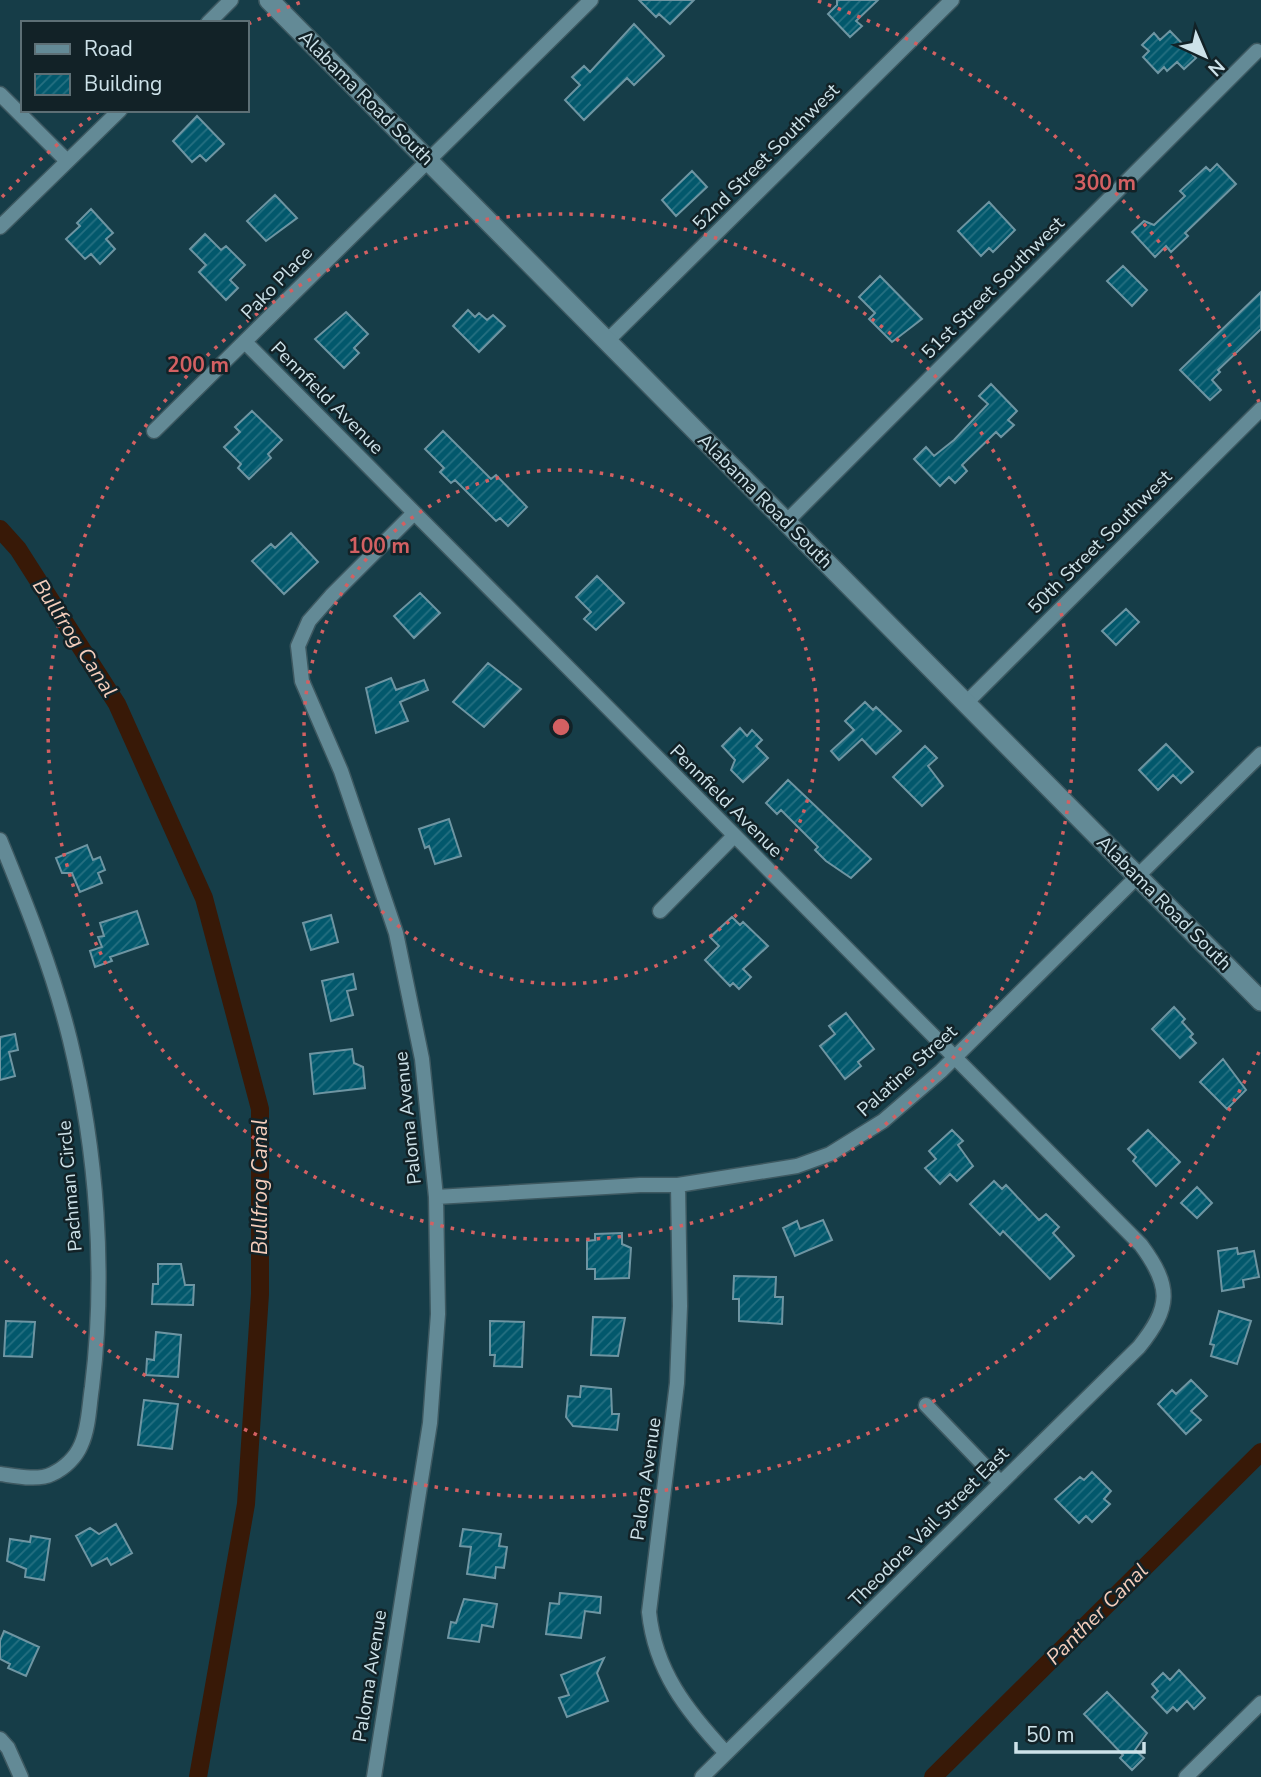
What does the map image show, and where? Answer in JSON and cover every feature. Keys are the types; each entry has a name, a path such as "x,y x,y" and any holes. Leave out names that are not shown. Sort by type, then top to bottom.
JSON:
{"street":[{"path":"210,21 231,0"},
{"name":"Alabama Road South","path":"269,0 1261,1001"},
{"name":"Pako Place","path":"154,431 246,343 426,159 591,0"},
{"name":"52nd Street Southwest","path":"607,341 952,0"},
{"name":"51st Street Southwest","path":"786,522 1257,51"},
{"path":"0,94 67,161"},
{"path":"0,227 118,112"},
{"name":"Pennfield Avenue","path":"246,343 733,837 1141,1245 1158,1269 1165,1293"},
{"name":"50th Street Southwest","path":"966,704 1261,409"},
{"name":"Paloma Avenue","path":"373,1777 430,1423 438,1314 436,1197 420,1048 398,944 381,883 341,771 302,681 298,646 309,621 413,514"},
{"name":"Palatine Street","path":"436,1197 678,1185 784,1169 830,1154 883,1121 953,1058 1261,754"},
{"path":"660,911 733,837"},
{"name":"Pachman Circle","path":"0,840 36,929 70,1041 83,1111 96,1212 93,1377 82,1444 71,1461 51,1475 31,1477 0,1474"},
{"name":"Palora Avenue","path":"678,1185 680,1306 676,1393 649,1612 651,1634 665,1675 676,1693 726,1753"},
{"name":"Theodore Vail Street East","path":"702,1777 1139,1347 1161,1315 1165,1293"},
{"path":"926,1405 1001,1483"},
{"path":"1186,1777 1259,1707"},
{"path":"0,1739 8,1748 20,1777"}],"building":[{"path":"639,0 694,0 670,24 659,14 656,17"},
{"path":"837,0 878,0 856,21 862,26 850,37 828,14 837,5"},
{"path":"634,24 664,56 634,85 627,78 584,120 565,100 580,85 572,77 584,66 590,72"},
{"path":"1170,31 1196,58 1184,69 1177,62 1167,71 1164,67 1158,73 1143,57 1149,51 1142,45 1154,33 1160,40"},
{"path":"197,116 224,144 206,161 200,155 192,162 173,141"},
{"path":"1217,164 1236,184 1185,233 1188,236 1171,252 1166,246 1155,257 1132,232 1144,221 1154,225 1185,196 1180,191 1206,167 1210,171"},
{"path":"692,171 707,187 676,216 662,200"},
{"path":"275,195 297,218 266,241 247,221"},
{"path":"989,202 1015,230 993,252 989,248 981,256 958,231"},
{"path":"91,209 113,233 106,239 115,249 100,264 91,254 85,259 66,239 80,226 77,223"},
{"path":"205,234 221,250 226,246 245,265 230,280 238,288 226,300 199,272 206,265 190,249"},
{"path":"1123,266 1147,290 1132,306 1107,281"},
{"path":"880,276 922,319 892,342 869,319 875,313 859,297"},
{"path":"1261,292 1261,329 1218,370 1220,372 1212,380 1221,390 1210,400 1180,370"},
{"path":"468,310 475,317 479,313 487,320 493,315 505,326 479,352 453,326"},
{"path":"346,312 368,334 354,348 359,353 344,368 315,339"},
{"path":"991,384 1017,411 1008,420 1014,425 1001,437 996,432 962,465 967,471 955,483 949,477 940,486 914,459 926,447 934,456 954,440 988,404 979,396"},
{"path":"252,411 282,440 268,454 271,458 249,479 238,468 241,464 224,447 240,432 235,427"},
{"path":"443,431 491,479 496,475 527,507 508,526 500,518 496,521 455,480 451,483 440,472 444,468 425,449"},
{"path":"291,533 318,562 284,594 252,561 271,544 275,548"},
{"path":"597,576 624,603 596,630 584,619 591,612 576,597"},
{"path":"420,593 440,613 414,638 394,616"},
{"path":"1126,609 1139,622 1116,645 1102,631"},
{"path":"488,663 521,689 484,727 453,702"},
{"path":"391,678 396,690 424,680 428,690 400,702 408,721 376,733 366,688"},
{"path":"865,702 873,710 876,707 901,731 876,754 862,739 839,760 831,751 854,730 845,721"},
{"path":"740,728 747,736 752,730 762,740 756,746 768,758 743,782 731,770 735,760 722,746"},
{"path":"1166,744 1193,772 1181,783 1173,775 1158,790 1139,770"},
{"path":"925,746 937,758 928,766 943,786 922,806 893,777"},
{"path":"788,780 871,859 851,878 826,861 815,850 818,847 781,810 777,814 766,803"},
{"path":"449,819 461,856 435,864 429,846 425,848 419,829"},
{"path":"87,845 93,860 100,857 105,870 98,873 102,883 80,892 72,873 62,873 56,858"},
{"path":"137,911 148,944 110,957 112,961 95,967 90,951 102,947 98,937 104,936 100,923"},
{"path":"331,915 338,942 311,950 303,923"},
{"path":"732,917 740,925 743,922 768,946 743,969 751,977 739,989 733,983 730,986 705,960 719,946 710,937"},
{"path":"353,974 356,989 347,991 353,1015 331,1021 322,981"},
{"path":"1174,1007 1185,1019 1182,1022 1193,1034 1190,1037 1196,1043 1180,1058 1152,1029"},
{"path":"846,1013 874,1049 858,1062 861,1066 845,1079 820,1046 835,1034 829,1026"},
{"path":"15,1034 18,1050 9,1052 15,1076 0,1080 0,1037"},
{"path":"352,1049 354,1063 363,1067 365,1088 314,1094 310,1054"},
{"path":"1223,1059 1246,1090 1227,1109 1200,1082"},
{"path":"952,1130 963,1141 958,1145 973,1166 957,1181 950,1174 940,1184 925,1168 936,1159 929,1151"},
{"path":"1148,1130 1180,1162 1156,1186 1133,1161 1136,1157 1128,1149"},
{"path":"994,1181 1002,1189 1006,1185 1039,1220 1046,1214 1059,1227 1053,1233 1074,1256 1050,1279 1003,1231 1000,1235 970,1204"},
{"path":"1197,1187 1212,1203 1197,1218 1181,1203"},
{"path":"823,1220 832,1240 795,1256 783,1228 797,1221 800,1229"},
{"path":"622,1233 622,1244 631,1248 629,1278 595,1279 595,1269 587,1269 587,1241 595,1240 595,1234"},
{"path":"1237,1248 1238,1254 1254,1251 1259,1277 1243,1280 1244,1287 1222,1291 1218,1251"},
{"path":"158,1264 181,1264 185,1285 194,1285 193,1305 152,1304 153,1284 158,1284"},
{"path":"734,1276 776,1277 775,1297 783,1297 782,1324 739,1321 739,1299 733,1299"},
{"path":"1219,1311 1251,1321 1237,1364 1211,1356 1214,1345 1210,1344"},
{"path":"593,1317 625,1318 618,1356 591,1355"},
{"path":"6,1321 35,1322 32,1357 4,1356"},
{"path":"490,1321 524,1322 522,1367 494,1366 495,1355 490,1355"},
{"path":"156,1332 181,1335 178,1377 146,1375 147,1359 154,1360"},
{"path":"1191,1380 1207,1396 1191,1411 1201,1420 1186,1434 1158,1404 1172,1390 1176,1394"},
{"path":"581,1386 611,1389 612,1414 619,1414 617,1430 573,1426 566,1417 568,1396 580,1397"},
{"path":"144,1400 178,1404 172,1449 138,1445"},
{"path":"1092,1472 1111,1491 1104,1499 1110,1504 1092,1522 1086,1516 1079,1523 1055,1499 1080,1477 1084,1480"},
{"path":"116,1524 132,1553 111,1565 107,1558 92,1566 76,1536 90,1528 99,1534"},
{"path":"463,1529 501,1534 499,1546 507,1547 504,1568 496,1567 495,1578 467,1574 471,1547 460,1546"},
{"path":"31,1536 50,1539 44,1580 25,1577 26,1569 7,1561 10,1539 30,1542"},
{"path":"560,1593 601,1597 600,1613 585,1611 581,1638 546,1634 550,1603 559,1604"},
{"path":"464,1599 497,1604 493,1627 482,1625 479,1642 448,1638 451,1622 456,1623"},
{"path":"4,1631 39,1647 26,1676 8,1668 10,1664 0,1659 0,1641"},
{"path":"604,1658 597,1673 608,1701 567,1717 559,1698 569,1695 561,1675"},
{"path":"1179,1670 1205,1698 1194,1709 1187,1701 1177,1711 1173,1707 1167,1713 1152,1697 1158,1691 1152,1684 1163,1673 1170,1680"},
{"path":"1107,1692 1147,1733 1135,1750 1144,1758 1132,1770 1120,1758 1123,1755 1084,1714"}],"waterway":[{"name":"Bullfrog Canal","path":"0,529 18,549 117,704 204,898 260,1109 260,1294 246,1504 198,1777"},
{"name":"Panther Canal","path":"933,1777 1261,1452"}]}
